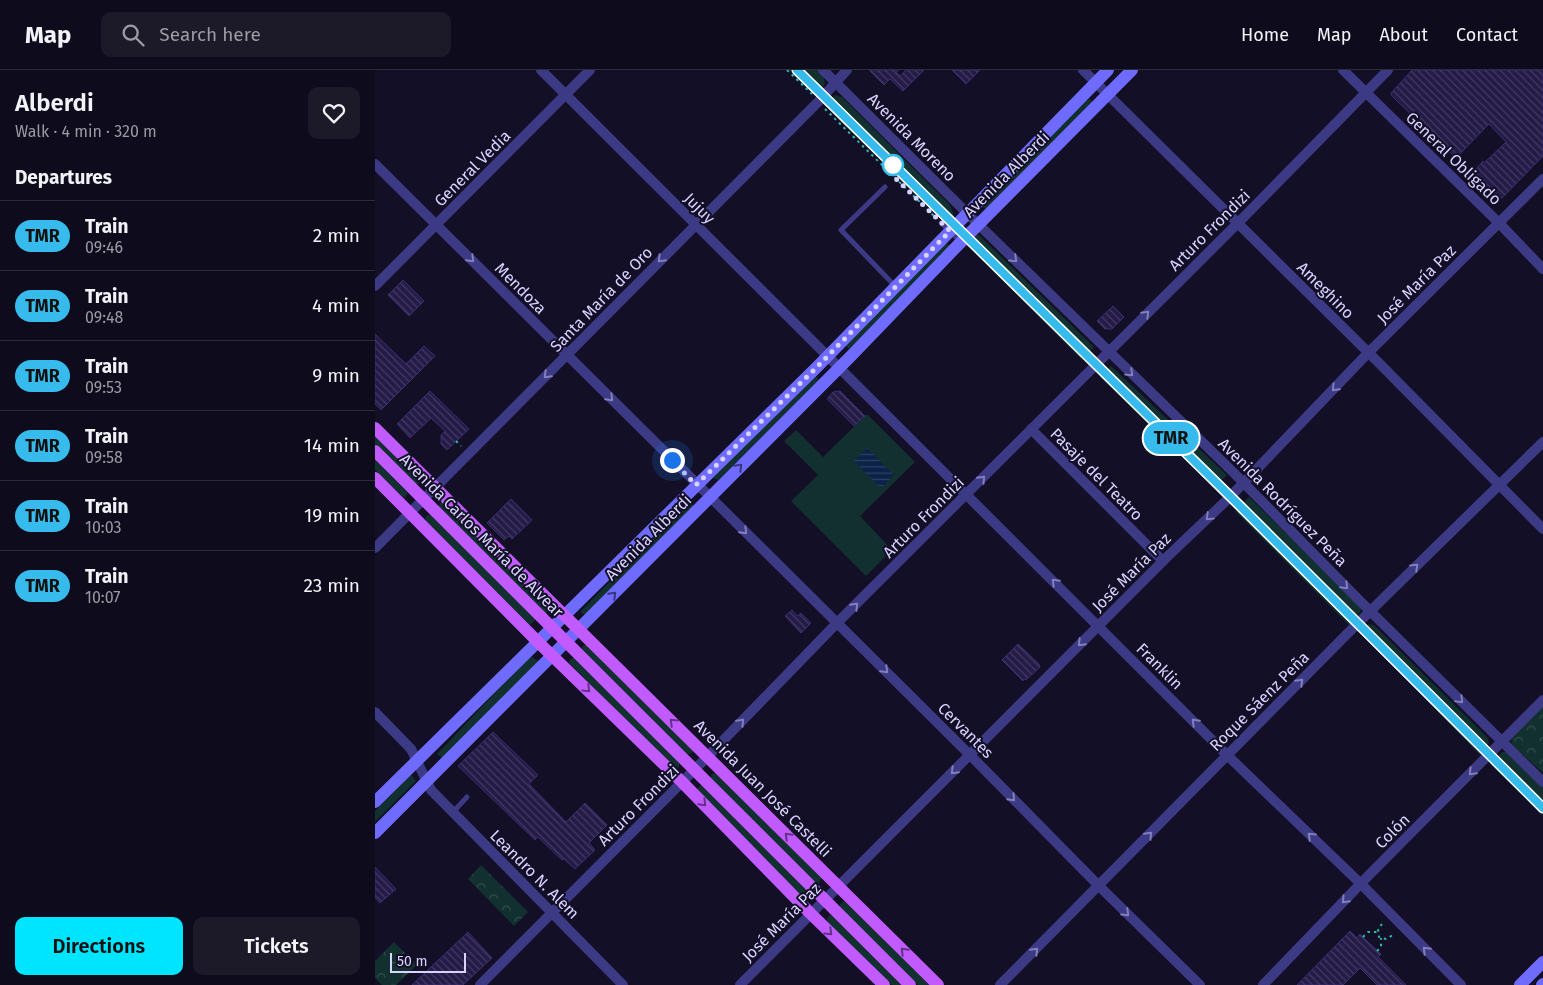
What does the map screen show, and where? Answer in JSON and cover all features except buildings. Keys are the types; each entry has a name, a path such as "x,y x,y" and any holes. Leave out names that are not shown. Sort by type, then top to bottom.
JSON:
{"main road":[{"name":"Avenida Alberdi","path":"375,802 827,356 896,286 946,227 967,214 1108,70"},
{"name":"Avenida Alberdi","path":"375,833 1132,70"},
{"name":"Avenida Carlos María de Alvear","path":"375,428 563,615"},
{"name":"Avenida Carlos María de Alvear","path":"375,452 566,642"},
{"path":"375,478 884,985"},
{"name":"Avenida Juan José Castelli","path":"563,615 938,985"},
{"path":"566,642 910,985"},
{"path":"1520,985 1543,962"}],"street":[{"name":"Jujuy","path":"541,70 838,368"},
{"name":"General Vedia","path":"375,286 590,70"},
{"name":"Avenida Moreno","path":"823,70 979,225"},
{"name":"Santa María de Oro","path":"375,548 819,101 847,70"},
{"name":"Ameghino","path":"1083,70 1543,529"},
{"name":"General Obligado","path":"1343,70 1499,223 1543,269"},
{"name":"Arturo Frondizi","path":"480,985 708,756 837,623 1238,223 1388,70"},
{"name":"Mendoza","path":"375,164 709,497"},
{"name":"José María Paz","path":"740,985 1543,179"},
{"name":"Avenida Rodríguez Peña","path":"979,225 1243,482 1543,782"},
{"name":"Franklin","path":"838,368 1461,985"},
{"name":"Pasaje del Teatro","path":"1031,429 1163,561"},
{"name":"Roque Sáenz Peña","path":"1000,985 1371,611 1543,442"},
{"name":"Cervantes","path":"709,497 1200,985"},
{"name":"Colón","path":"1263,985 1543,700"},
{"name":"Leandro N. Alem","path":"375,712 411,749 431,790 623,985"}],"lane":[{"path":"885,187 841,230 896,286"},
{"path":"946,227 961,242"},
{"path":"453,812 467,797"}],"path":[{"path":"787,70 946,227"},
{"path":"456,441 461,446"},
{"path":"1377,932 1382,924"},
{"path":"1363,937 1368,932 1377,932"},
{"path":"1377,932 1381,938 1381,947 1377,951"},
{"path":"1381,938 1386,940 1393,934"}],"green space":[{"path":"789,70 818,70 825,82 823,88 818,95 814,95"},
{"path":"835,95 842,97 950,205 954,216 948,222 827,105"},
{"path":"1090,99 1092,104 989,208 985,209 982,206"},
{"path":"978,234 1094,347 1082,360 967,245"},
{"path":"946,242 951,247 849,349 844,344"},
{"path":"1111,366 1227,475 1214,488 1100,377"},
{"path":"815,375 819,380 718,480 713,478"},
{"path":"867,414 915,462 860,516 892,550 866,576 791,501 818,475 784,441 796,430 823,457"},
{"path":"375,437 420,481 418,484 416,485 375,444"},
{"path":"375,460 408,493 405,498 375,470"},
{"path":"1249,497 1360,606 1361,611 1349,625 1235,511"},
{"path":"691,501 694,507 587,615 581,613 687,502"},
{"path":"440,503 443,503 550,609 546,614 438,508"},
{"path":"431,515 536,619 530,625 426,521 425,518"},
{"path":"1368,624 1374,625 1488,738 1489,743 1480,755 1360,632"},
{"path":"584,645 587,645 693,752 688,755 582,649"},
{"path":"530,656 537,660 538,663 443,759 437,754"},
{"path":"572,658 575,658 680,763 678,768 675,768 569,663"},
{"path":"1543,706 1543,773 1512,745 1511,739"},
{"path":"1502,752 1506,752 1543,787 1543,815 1491,765"},
{"path":"713,773 717,774 822,878 819,883 816,883 711,779"},
{"path":"411,775 416,781 375,822 375,811"},
{"path":"701,785 808,890 809,894 805,897 801,896 697,791"},
{"path":"481,865 528,912 514,926 468,879"},
{"path":"844,901 931,985 918,985 840,908 840,904"},
{"path":"830,915 902,985 892,985 827,922"},
{"path":"394,942 417,965 396,985 382,985 375,978 375,961"}],"water":[{"path":"867,448 894,475 881,488 854,461"}],"railway":[{"path":"797,70 1238,504 1543,808"}],"train":[{"name":"TMR","path":"797,70 1238,504 1543,808"}],"route":[{"path":"672,460 696,485 817,367 950,231 890,173 893,165"}]}
